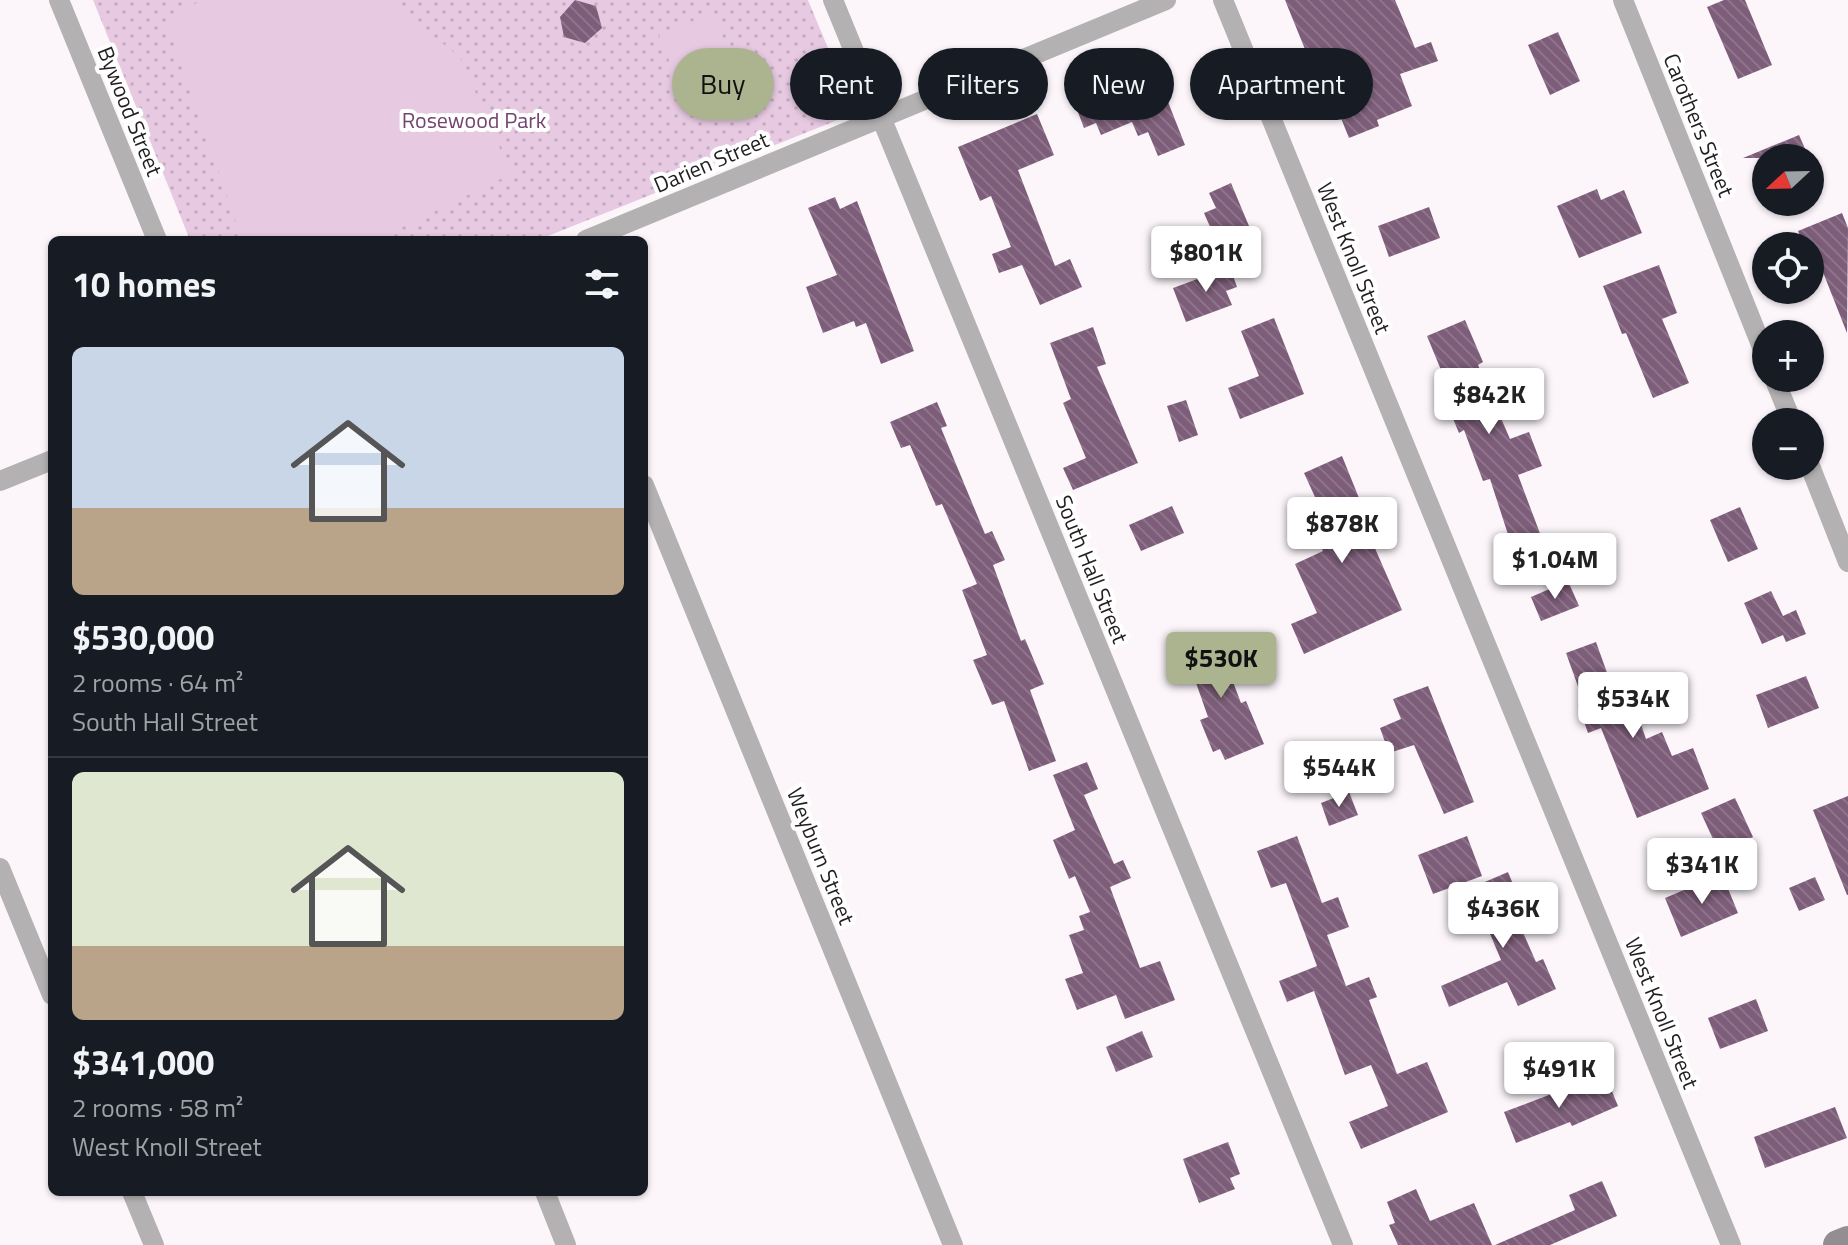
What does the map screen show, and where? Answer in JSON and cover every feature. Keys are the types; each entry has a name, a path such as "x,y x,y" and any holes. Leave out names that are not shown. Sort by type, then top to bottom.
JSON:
{"main road":[{"path":"1838,1245 1848,1241"}],"street":[{"name":"Bywood Street","path":"59,0 155,236"},
{"name":"South Hall Street","path":"833,0 852,48"},
{"name":"Darien Street","path":"902,108 1166,0"},
{"name":"West Knoll Street","path":"1223,0 1731,1245"},
{"name":"Carothers Street","path":"1623,0 1752,322"},
{"name":"Darien Street","path":"596,236 873,120"},
{"name":"South Hall Street","path":"881,120 1343,1245"},
{"path":"0,481 48,462"},
{"path":"1816,480 1848,562"},
{"name":"Weyburn Street","path":"648,495 953,1245"},
{"path":"0,868 48,985"},
{"path":"134,1196 154,1245"},
{"path":"547,1196 566,1245"}],"green space":[{"name":"Rosewood Park","path":"93,0 808,0 828,48 790,48 790,120 838,120 548,236 188,236"},
{"path":"201,0 387,0 460,57 511,174 384,236 241,236 167,22"},
{"path":"713,13 727,48 672,48 672,67 659,35"}],"building":[{"path":"575,0 596,6 602,28 585,43 564,37 560,17"},
{"path":"1285,0 1395,0 1415,48 1431,42 1438,61 1400,74 1412,106 1377,120 1379,126 1349,138 1342,120 1373,120 1373,48 1304,48"},
{"path":"1724,0 1745,0 1772,65 1738,79 1707,7"},
{"path":"1558,32 1580,81 1550,95 1528,45"},
{"path":"1174,117 1185,145 1158,156 1148,132 1138,136 1132,122 1101,135 1096,123 1084,128 1081,120 1174,120"},
{"path":"1023,120 1039,120 1054,155 1018,170 1055,266 1070,259 1082,287 1040,305 1022,265 999,273 992,254 1011,247 991,196 980,201 958,147"},
{"path":"1799,135 1803,144 1777,144"},
{"path":"1231,183 1254,238 1221,252 1204,213 1216,208 1209,193"},
{"path":"1597,189 1601,200 1624,190 1642,233 1579,258 1557,206"},
{"path":"835,197 840,209 857,201 914,351 881,364 866,323 856,327 854,321 823,333 806,287 837,275 808,208"},
{"path":"1429,207 1440,238 1389,257 1378,226"},
{"path":"1842,213 1848,228 1847,333 1824,275 1824,232 1798,231"},
{"path":"1659,265 1677,313 1662,319 1689,383 1653,398 1603,286"},
{"path":"1230,267 1237,287 1226,291 1232,305 1186,322 1173,288"},
{"path":"1274,318 1304,394 1240,419 1228,388 1259,376 1241,331"},
{"path":"1465,320 1483,362 1478,365 1510,439 1529,432 1542,466 1518,475 1547,552 1517,562 1490,479 1483,481 1464,430 1459,433 1448,407 1455,404 1427,336"},
{"path":"1093,327 1106,364 1097,367 1138,463 1073,490 1063,468 1086,458 1063,403 1071,399 1050,343"},
{"path":"1186,400 1198,435 1179,442 1167,406"},
{"path":"937,402 947,426 941,428 985,534 992,531 1005,560 993,565 1021,641 1025,639 1044,684 1030,690 1056,761 1029,771 1004,701 992,705 973,660 987,655 962,590 977,584 942,504 936,506 910,445 901,448 890,422"},
{"path":"1342,456 1374,535 1370,537 1402,610 1304,654 1291,624 1317,613 1295,564 1323,551 1313,526 1326,521 1304,473"},
{"path":"1172,506 1184,533 1141,551 1129,525"},
{"path":"1740,507 1758,549 1728,562 1710,520"},
{"path":"1568,581 1579,606 1541,621 1531,597"},
{"path":"1771,591 1783,616 1796,610 1806,634 1786,642 1783,635 1762,644 1744,603"},
{"path":"1214,632 1241,703 1246,701 1264,744 1225,760 1220,749 1213,752 1200,720 1208,717 1182,643"},
{"path":"1596,642 1614,692 1628,687 1646,739 1662,732 1672,756 1693,748 1709,789 1637,818 1601,728 1588,733 1578,704 1584,703 1566,653"},
{"path":"1806,676 1819,708 1768,728 1756,695"},
{"path":"1428,686 1474,802 1444,814 1414,745 1389,753 1380,728 1401,719 1393,699"},
{"path":"1087,762 1098,789 1084,795 1114,864 1123,860 1131,878 1110,887 1140,968 1160,961 1175,1000 1125,1019 1116,995 1077,1010 1065,979 1083,973 1069,935 1084,930 1079,916 1090,912 1075,876 1069,879 1053,840 1075,830 1053,775"},
{"path":"1349,792 1358,815 1329,826 1321,803"},
{"path":"1848,796 1848,895 1847,895 1813,810"},
{"path":"1735,798 1753,837 1719,852 1701,813"},
{"path":"1297,836 1322,903 1338,897 1349,927 1327,935 1346,986 1369,977 1377,997 1369,1000 1397,1074 1427,1062 1448,1112 1361,1149 1349,1122 1388,1106 1371,1065 1345,1075 1314,991 1287,1002 1279,981 1317,966 1286,883 1271,888 1257,851"},
{"path":"1467,836 1482,876 1433,894 1418,855"},
{"path":"1508,872 1527,918 1518,921 1536,962 1543,959 1556,989 1518,1006 1507,982 1449,1007 1441,986 1501,960 1471,888"},
{"path":"1722,874 1738,913 1681,937 1665,898"},
{"path":"1815,877 1825,900 1799,911 1789,888"},
{"path":"1756,999 1768,1031 1720,1049 1708,1018"},
{"path":"1142,1031 1153,1057 1116,1072 1106,1047"},
{"path":"1591,1079 1598,1094 1611,1089 1618,1106 1572,1126 1570,1122 1516,1143 1504,1112"},
{"path":"1835,1107 1847,1138 1765,1168 1754,1137"},
{"path":"1228,1142 1240,1174 1230,1178 1235,1189 1199,1203 1183,1159"},
{"path":"1602,1181 1617,1216 1550,1245 1495,1245 1575,1210 1569,1195"},
{"path":"1416,1189 1430,1221 1474,1203 1492,1245 1398,1245 1389,1225 1395,1223 1387,1202"}]}
